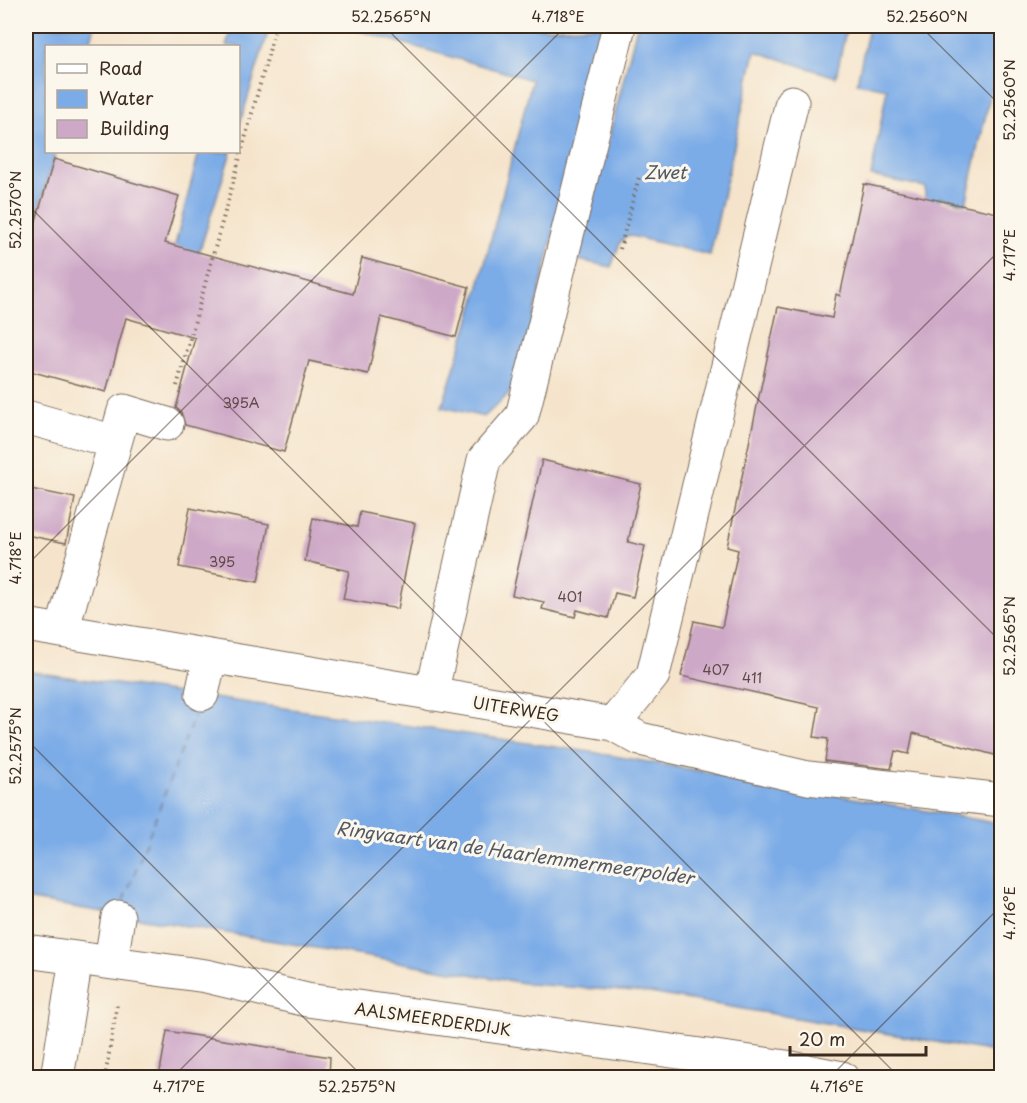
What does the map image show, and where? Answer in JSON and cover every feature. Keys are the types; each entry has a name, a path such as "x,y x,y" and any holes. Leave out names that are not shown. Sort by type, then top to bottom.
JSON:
{"street":[{"path":"430,694 484,460 522,416 619,26"},
{"path":"613,724 653,675 792,102"},
{"path":"62,631 124,411 167,424"},
{"path":"26,417 115,442"},
{"name":"UITERWEG","path":"26,625 613,724 640,739 808,778 1002,800"},
{"path":"202,694 210,657"},
{"path":"117,962 118,917"},
{"name":"AALSMEERDERDIJK","path":"26,951 206,976 307,1000 786,1067 842,1077"},
{"path":"57,1077 76,958"}],"path":[{"path":"167,424 276,26"},
{"path":"620,249 639,177"},
{"path":"105,1077 117,962"}],"water":[{"path":"30,26 95,26 89,45 45,45 45,153 56,153 26,248 26,41"},
{"path":"232,26 270,26 240,123 240,45 226,45"},
{"path":"342,26 556,28 603,26 517,386 484,417 442,407 473,309 532,80"},
{"name":"Zwet","path":"637,26 847,26 836,77 755,51 710,255 627,235 620,243 611,267 578,260"},
{"path":"869,26 1001,26 1001,46 966,204 940,197 938,203 925,200 925,187 871,176 887,89 857,83"},
{"path":"199,153 231,153 176,325 156,319"},
{"name":"Ringvaart van de Haarlemmermeerpolder","path":"26,671 591,752 1001,824 1001,1053 650,993 529,984 26,899"}],"building":[{"path":"54,159 179,196 165,243 353,294 362,258 469,287 456,337 381,317 368,374 309,361 284,452 185,425 181,412 176,408 195,338 126,318 106,392 26,370 26,255"},
{"path":"864,184 1002,214 1002,757 913,733 909,754 895,751 891,769 825,761 828,739 814,737 819,707 681,676 694,621 722,627 738,550 727,547 778,307 832,318 836,294 840,296"},
{"path":"542,460 641,484 628,542 645,546 633,597 615,593 608,618 577,610 575,617 542,609 544,602 512,595"},
{"path":"26,488 75,498 66,543 26,535"},
{"path":"190,508 269,524 258,582 179,567"},
{"path":"360,512 415,523 398,609 343,599 349,571 305,561 313,518 357,527"},
{"path":"167,1031 330,1057 329,1077 159,1077"}],"ferry route":[{"path":"124,901 197,709"}]}
